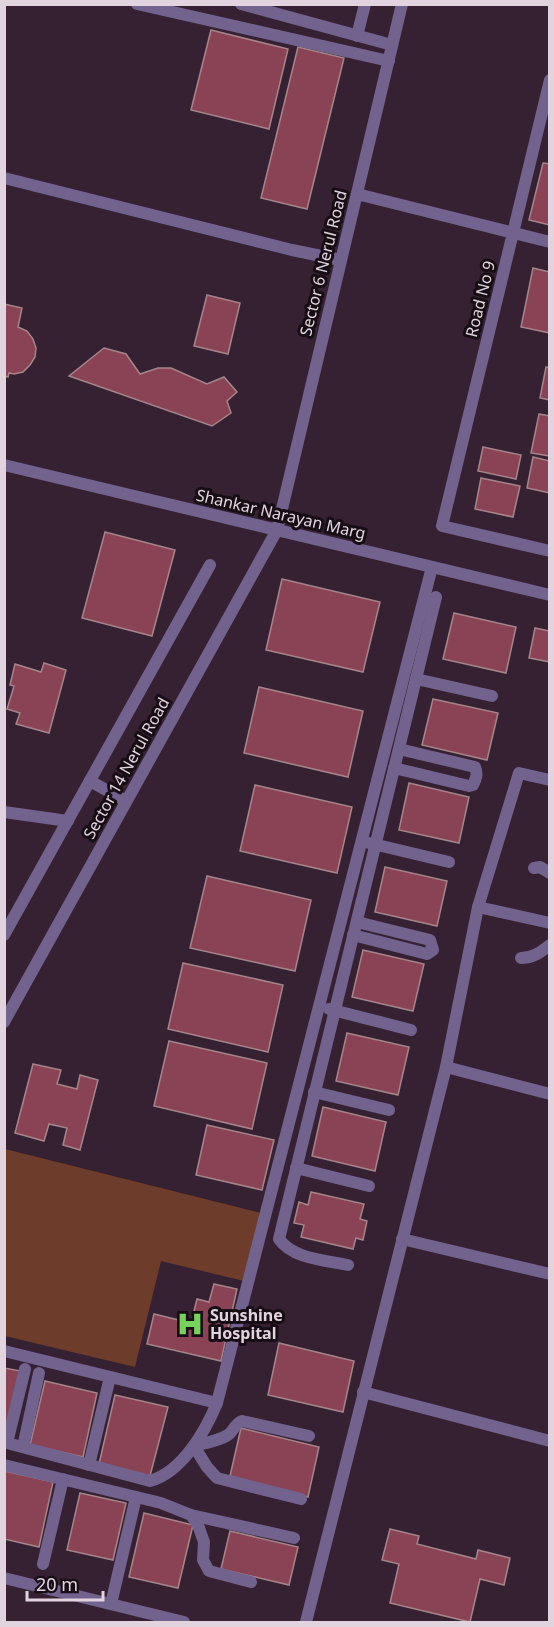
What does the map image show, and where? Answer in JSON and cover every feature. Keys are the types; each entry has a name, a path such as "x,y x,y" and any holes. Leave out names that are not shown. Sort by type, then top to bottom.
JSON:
{"street":[{"path":"137,4 389,61"},
{"path":"241,4 392,45"},
{"path":"357,36 365,4"},
{"name":"Sector 6 Nerul Road","path":"276,530 402,4"},
{"name":"Road No 9","path":"549,80 442,526 549,551"},
{"path":"4,178 292,250 341,260"},
{"path":"357,194 549,242"},
{"name":"Shankar Narayan Marg","path":"4,465 549,595"},
{"name":"Sector 14 Nerul Road","path":"4,1022 276,530"},
{"path":"4,935 210,565"},
{"path":"25,1369 6,1442 150,1481 160,1478 194,1446 211,1417 217,1403 432,567"},
{"path":"348,1265 301,1255 286,1249 279,1239 436,597"},
{"path":"416,679 492,696"},
{"path":"394,768 469,786 473,785 476,779 475,766 399,749"},
{"path":"306,1623 446,1067 478,907 519,772 549,780"},
{"path":"90,781 126,801"},
{"path":"4,812 68,821"},
{"path":"362,841 449,862"},
{"path":"534,868 540,867 549,873"},
{"path":"478,907 549,923"},
{"path":"353,935 427,954 433,950 430,939 357,922"},
{"path":"521,958 528,958 549,945"},
{"path":"319,1007 411,1030"},
{"path":"446,1067 549,1094"},
{"path":"315,1092 389,1110"},
{"path":"296,1168 369,1186"},
{"path":"402,1239 549,1274"},
{"path":"4,1351 217,1403"},
{"path":"23,1447 39,1373"},
{"path":"89,1465 110,1377"},
{"path":"363,1392 549,1441"},
{"path":"194,1446 231,1433 236,1423 242,1421 309,1436"},
{"path":"194,1446 207,1467 218,1478 301,1499"},
{"path":"4,1465 161,1503 191,1515 294,1538"},
{"path":"43,1564 63,1479"},
{"path":"111,1604 136,1497"},
{"path":"191,1515 198,1525 204,1542 203,1560 209,1571 251,1582"},
{"path":"4,1578 184,1623"}],"shaded area":[{"path":"5,1149 261,1213 244,1281 161,1261 135,1367 5,1336"}],"building":[{"path":"211,30 288,49 269,129 191,110"},
{"path":"298,47 344,58 307,209 261,198"},
{"path":"543,163 550,164 550,225 529,220"},
{"path":"533,268 550,272 550,333 521,327"},
{"path":"207,295 240,303 228,354 194,346"},
{"path":"4,304 22,308 18,327 27,331 36,348 35,357 30,365 23,372 9,373 8,377 4,376"},
{"path":"104,348 126,354 140,374 158,368 171,368 207,384 224,377 237,392 227,401 231,413 212,426 69,376"},
{"path":"546,367 550,368 550,400 540,398"},
{"path":"539,414 550,416 550,456 531,453"},
{"path":"483,447 521,455 516,479 478,471"},
{"path":"533,457 550,461 550,493 527,488"},
{"path":"481,478 520,486 513,517 475,509"},
{"path":"105,532 175,550 152,636 82,618"},
{"path":"282,579 380,602 363,672 266,650"},
{"path":"454,613 516,627 506,673 443,659"},
{"path":"535,628 550,631 550,662 529,658"},
{"path":"44,663 66,670 49,733 16,724 20,713 7,709 14,686 10,685 15,664 41,672"},
{"path":"259,687 363,711 348,777 244,753"},
{"path":"433,699 498,713 487,760 422,745"},
{"path":"409,783 469,797 459,843 399,830"},
{"path":"255,785 352,807 337,873 240,851"},
{"path":"385,867 447,881 437,926 375,912"},
{"path":"207,876 311,900 295,971 190,948"},
{"path":"363,950 424,964 413,1011 352,997"},
{"path":"183,963 283,985 268,1052 168,1029"},
{"path":"347,1033 409,1047 398,1095 336,1081"},
{"path":"169,1041 267,1063 252,1129 154,1106"},
{"path":"33,1064 61,1070 57,1084 77,1089 80,1075 98,1080 80,1150 63,1145 67,1128 49,1124 44,1141 15,1133"},
{"path":"323,1107 386,1122 375,1171 312,1156"},
{"path":"207,1125 274,1140 262,1190 196,1175"},
{"path":"311,1192 364,1204 360,1219 367,1221 363,1240 356,1238 353,1249 301,1237 304,1225 294,1223 299,1202 308,1205"},
{"path":"214,1284 237,1289 221,1361 147,1344 154,1314 191,1323 197,1299 209,1302"},
{"path":"279,1343 354,1361 343,1412 268,1395"},
{"path":"4,1368 21,1371 4,1437"},
{"path":"45,1381 97,1393 83,1457 30,1445"},
{"path":"115,1395 168,1407 150,1476 99,1464"},
{"path":"241,1428 319,1447 308,1497 230,1476"},
{"path":"5,1471 53,1482 39,1547 4,1539"},
{"path":"80,1493 126,1503 113,1560 67,1550"},
{"path":"144,1513 193,1525 178,1588 129,1577"},
{"path":"390,1529 419,1536 417,1544 476,1559 478,1550 510,1558 504,1585 480,1579 470,1622 390,1603 399,1564 382,1560"},
{"path":"230,1531 298,1547 289,1585 221,1569"}],"place":[{"name":"Sunshine Hospital","path":"190,1324"}]}
